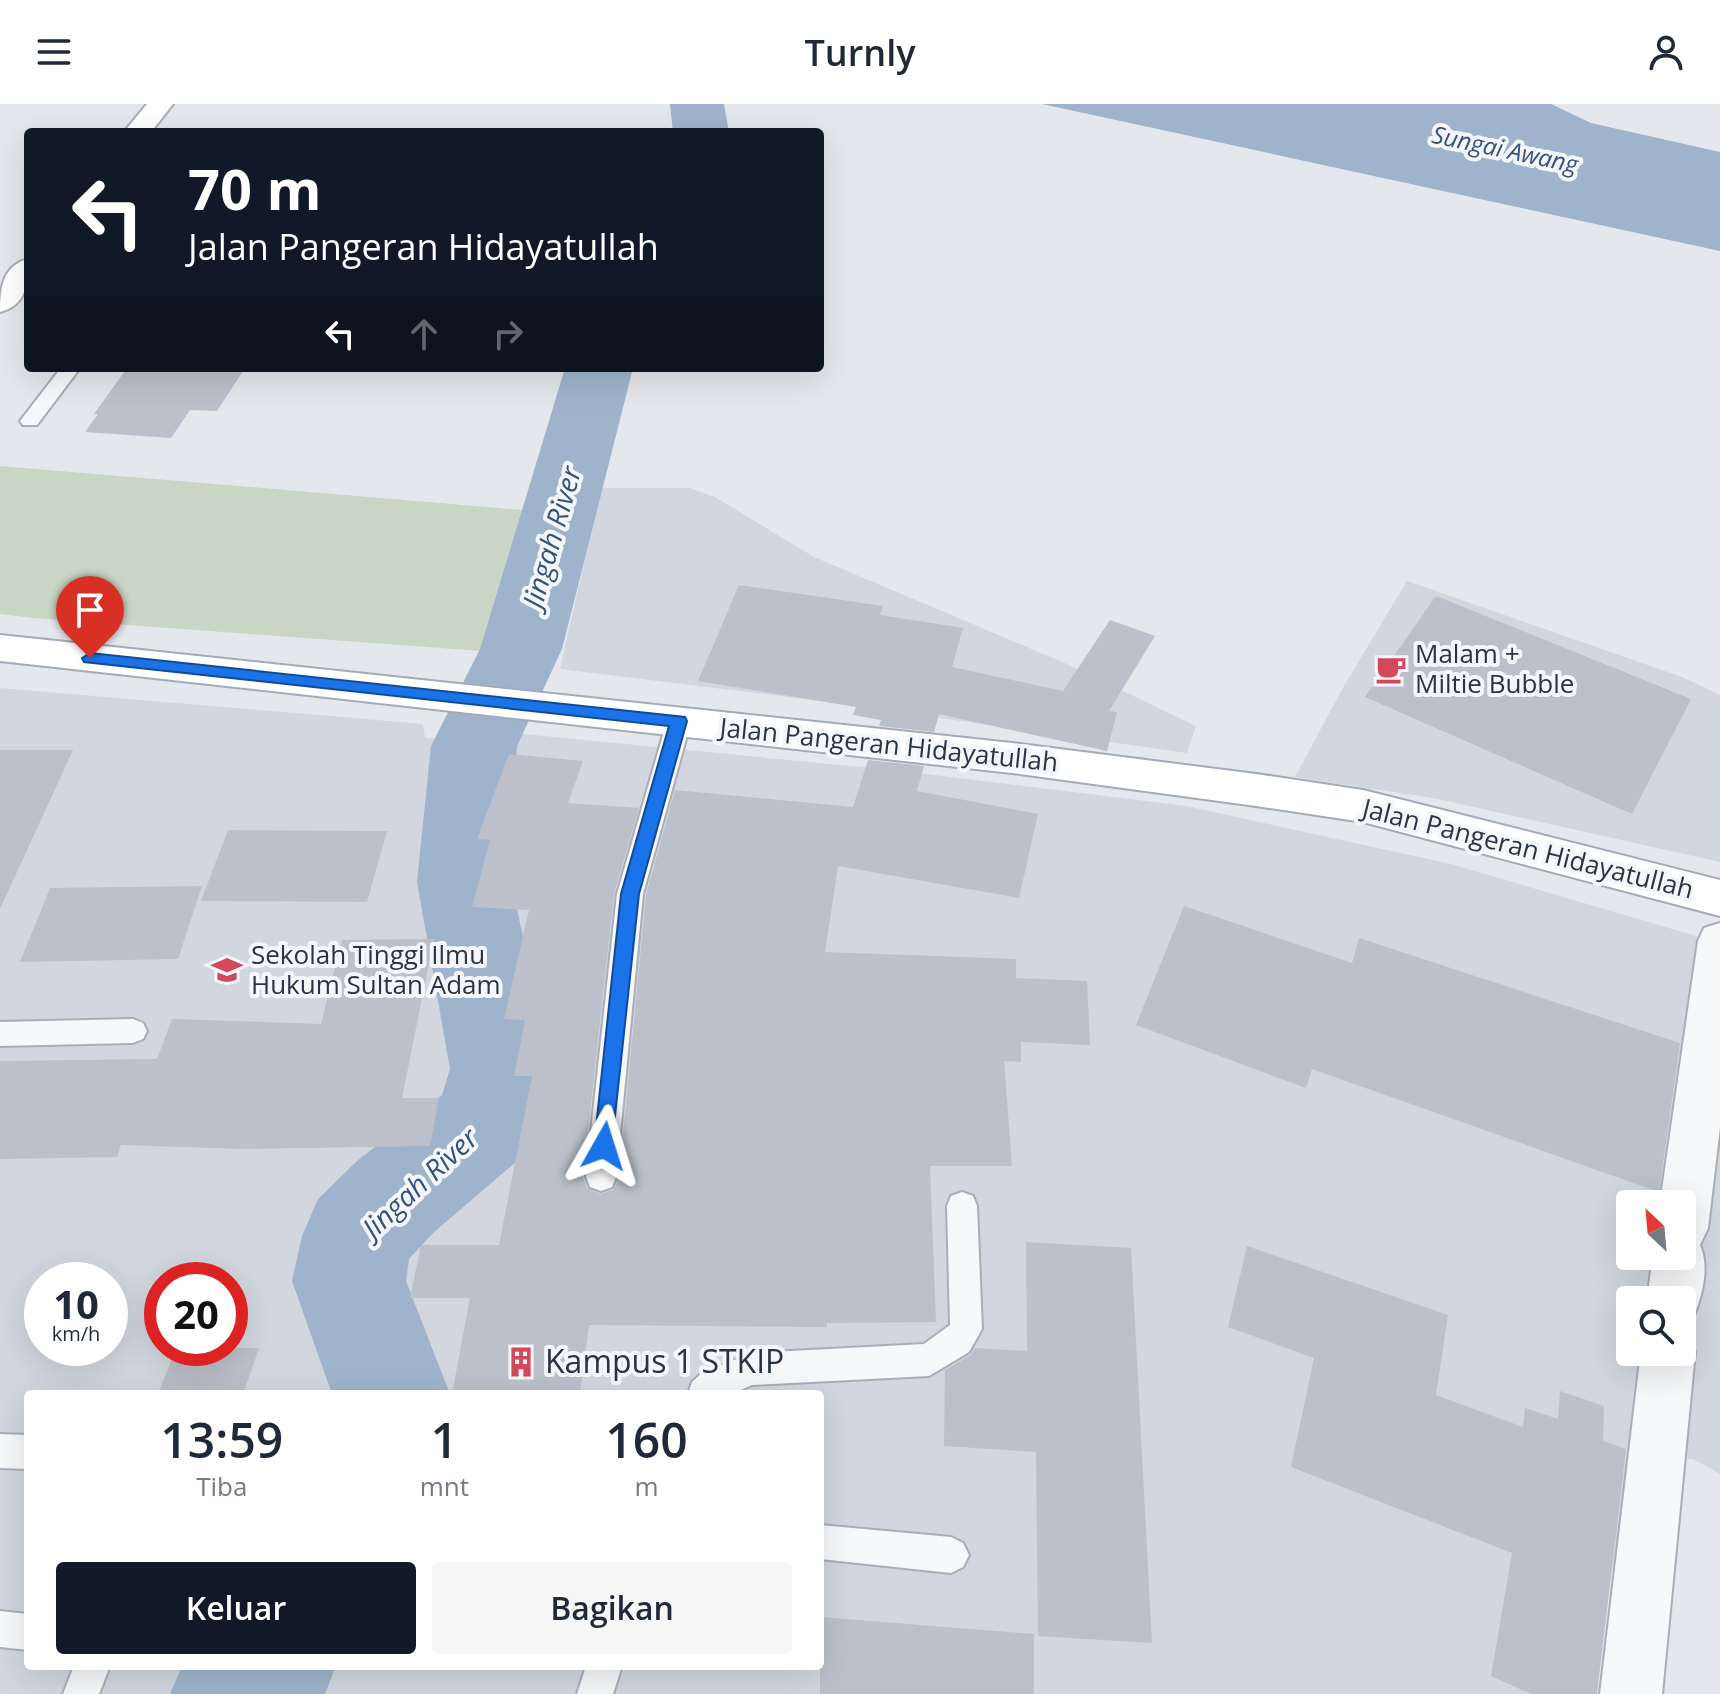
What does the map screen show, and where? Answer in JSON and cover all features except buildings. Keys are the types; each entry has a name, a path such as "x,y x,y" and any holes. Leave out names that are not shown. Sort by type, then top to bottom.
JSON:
{"main road":[{"path":"140,128 160,104"},
{"path":"0,303 24,273"},
{"name":"Jalan Pangeran Hidayatullah","path":"0,648 1012,758 1363,806 1720,898"}],"street":[{"path":"1687,1190 1720,941"},
{"path":"1631,1694 1666,1366"}],"lane":[{"path":"30,421 68,372"},
{"path":"601,1177 630,894 679,721"},
{"path":"0,1034 133,1031"},
{"path":"708,1390 752,1369 929,1360 958,1341 966,1329 962,1206"},
{"path":"0,1451 24,1452"},
{"path":"824,1542 951,1555"},
{"path":"0,1629 24,1632"},
{"path":"81,1694 90,1670"},
{"path":"595,1694 603,1670"}],"shaded area":[{"path":"601,488 690,488 715,497 814,557 1067,664 1196,726 1187,753 812,700 560,669"},
{"path":"1407,581 1682,677 1720,695 1720,862 1438,799 1295,777 1344,686"},
{"name":"Sekolah Tinggi Ilmu Hukum Sultan Adam","path":"0,688 423,724 425,738 444,739 451,917 475,1039 471,1117 446,1134 444,1147 409,1160 389,1174 320,1257 339,1390 24,1390 24,1670 214,1670 189,1694 0,1694"},
{"path":"502,732 901,771 1186,806 1451,864 1720,943 1720,1474 1693,1459 1632,1459 1590,1694 279,1694 286,1670 824,1670 824,1390 365,1390 380,1339 364,1318 377,1259 411,1230 416,1213 435,1212 482,1191 495,984 476,914 487,759"}],"green space":[{"path":"0,466 523,510 482,651 33,618 0,614"}],"water":[{"name":"Sungai Awang","path":"1042,104 1551,104 1591,123 1720,152 1720,251"}],"waterway":[{"name":"Jingah River","path":"697,104 700,128"},
{"name":"Jingah River","path":"390,1390 349,1281 357,1236 395,1197 487,1122 501,1069 464,882 474,746 521,649 598,372"},
{"name":"Jingah River","path":"237,1694 265,1670"}],"place":[{"name":"Malam + Miltie Bubble","path":"1391,669"},
{"name":"Sekolah Tinggi Ilmu Hukum Sultan Adam","path":"227,970"},
{"name":"Kampus 1 STKIP","path":"521,1362"}],"route":[{"path":"90,658 679,721 630,894 604,1146"}]}
